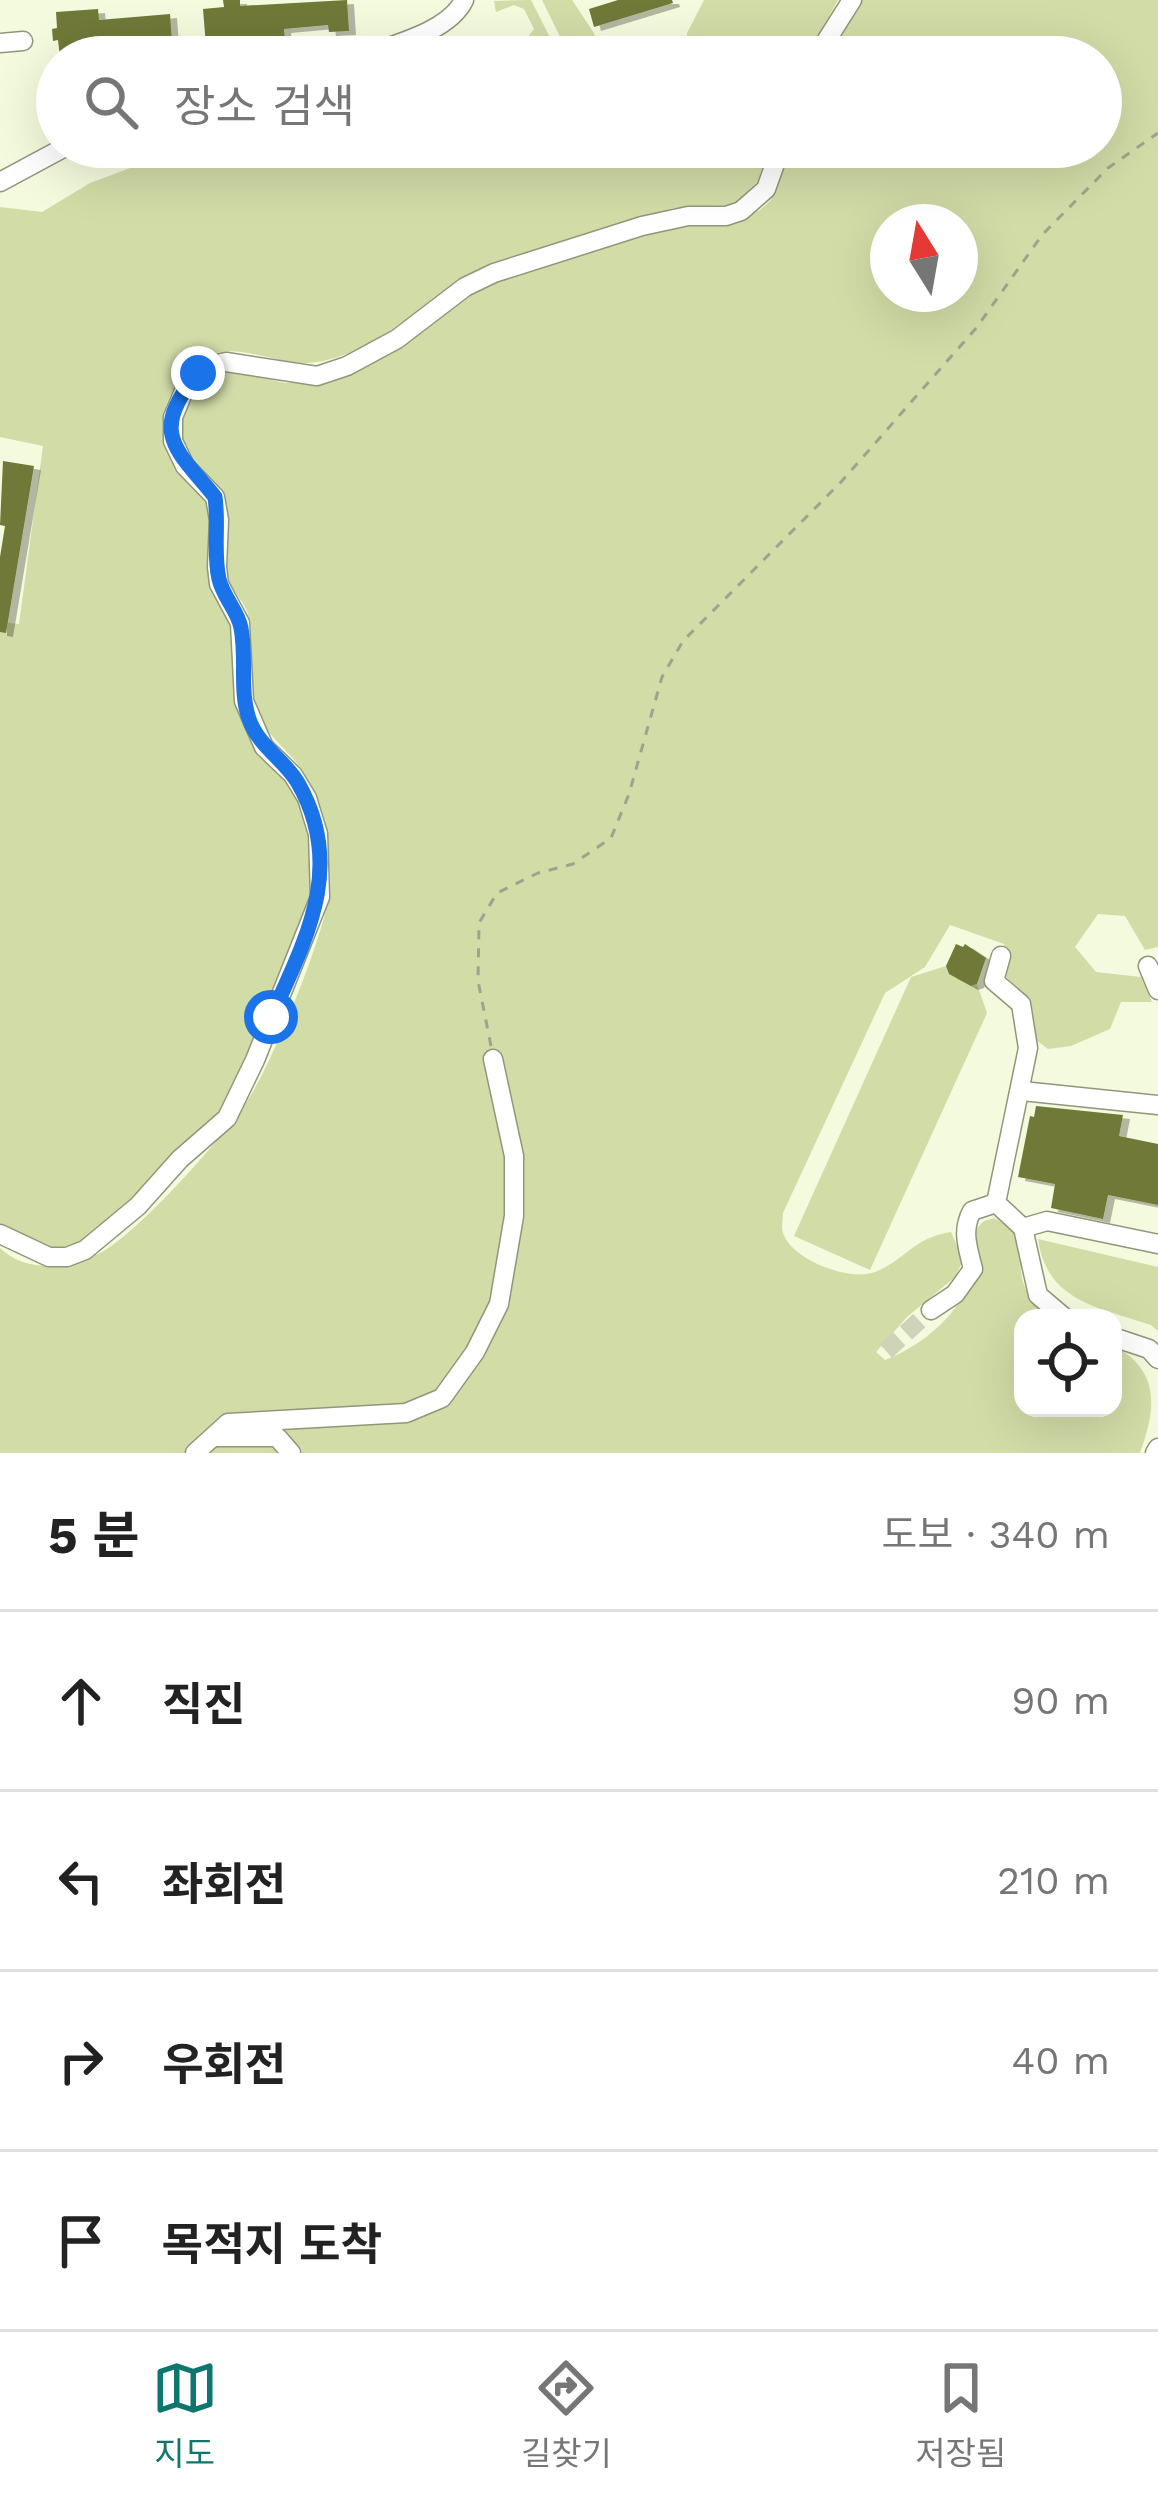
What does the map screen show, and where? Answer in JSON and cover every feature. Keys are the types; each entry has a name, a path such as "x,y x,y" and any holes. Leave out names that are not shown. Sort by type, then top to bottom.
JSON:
{"street":[{"path":"410,36 444,22 464,0"},
{"path":"829,36 852,0"},
{"path":"0,43 23,41"},
{"path":"0,182 36,162"},
{"path":"0,1234 49,1257 85,1250 138,1206 180,1159 227,1118 320,897 317,834 307,798 293,775 264,747 244,701 240,622 219,584 215,497 185,466 172,441 173,418 186,386 208,366 226,362 289,374 317,376 332,371 397,339 465,287 494,273 643,226 740,211 766,189 774,168"},
{"path":"996,1203 1028,1048 1021,1004 994,981 1000,956"},
{"path":"1148,966 1158,990"},
{"path":"195,1453 228,1423 406,1413 442,1398 476,1352 499,1304 514,1216 514,1156 493,1060"},
{"path":"1022,1091 1158,1106"},
{"path":"996,1203 1023,1228 1038,1295 1054,1309"},
{"path":"931,1310 955,1294 973,1269 965,1239 965,1223 972,1211 996,1203"},
{"path":"1023,1228 1047,1221 1158,1244"},
{"path":"1122,1340 1149,1349 1158,1359"},
{"path":"216,1437 277,1437 291,1453"}],"path":[{"path":"1122,158 1158,133"},
{"path":"493,1060 478,962 479,923 497,892 538,873 573,864 610,838 629,794 662,677 683,640 841,482 977,327 1042,235 1108,168"}],"green space":[{"path":"531,0 549,36 529,36 534,29 524,9 514,5 496,12 494,1"},
{"path":"542,0 572,0 595,36 560,36"},
{"path":"704,0 838,0 818,36 687,33"},
{"path":"860,0 1158,0 1158,947 1145,950 1125,916 1098,914 1075,947 1096,972 1141,977 1152,1002 1121,1002 1110,1029 1071,1046 1048,1049 1036,1040 1026,996 1004,975 1004,944 950,925 925,967 885,993 783,1213 782,1226 789,1243 809,1260 851,1274 875,1272 927,1239 951,1232 963,1260 955,1277 907,1317 876,1352 885,1360 923,1340 954,1310 973,1272 975,1230 994,1218 1015,1235 1024,1285 1042,1309 1014,1309 1014,1417 1122,1417 1122,1351 1139,1365 1150,1390 1150,1419 1140,1453 0,1453 0,1248 36,1265 90,1258 139,1224 183,1179 224,1132 262,1075 300,988 328,900 328,852 314,792 300,767 261,721 253,702 250,622 225,571 224,507 219,492 181,438 180,423 192,393 204,378 223,369 285,383 347,376 402,346 470,292 503,278 679,222 740,219 771,200 784,168 1122,168 1122,36 840,36"},
{"path":"130,168 763,168 758,181 733,205 674,208 491,263 386,334 341,356 301,363 223,352 193,364 178,381 168,401 163,436 210,504 209,578 233,626 240,714 252,740 284,775 303,806 312,842 309,898 229,1101 95,1234 68,1246 46,1248 0,1228 0,622 19,624 43,446 0,437 0,207 42,212 90,183"},
{"path":"946,966 949,974 971,986 977,984 987,1013 870,1270 794,1236 911,977"},
{"path":"1038,1239 1158,1267 1158,1331 1122,1315 1122,1309 1103,1309 1078,1299 1052,1276"}],"building":[{"path":"223,0 240,0 240,6 347,0 349,31 329,32 328,25 284,29 285,36 205,36 203,9 224,7"},
{"path":"618,0 673,3 594,27 589,9"},
{"path":"98,9 99,20 170,14 172,36 53,36 56,12"},
{"path":"3,461 34,466 6,633 0,632"},
{"path":"956,944 965,944 986,958 977,984 971,986 949,974 946,966"},
{"path":"1036,1106 1123,1115 1119,1136 1158,1144 1158,1205 1108,1195 1103,1219 1051,1208 1055,1184 1018,1177"}],"tunnel":[{"path":"886,1351 931,1310"}],"route":[{"path":"198,373 179,398 172,441 185,466 215,497 219,584 240,622 244,701 250,724 264,747 293,775 307,798 317,834 320,897 271,1017"}]}
